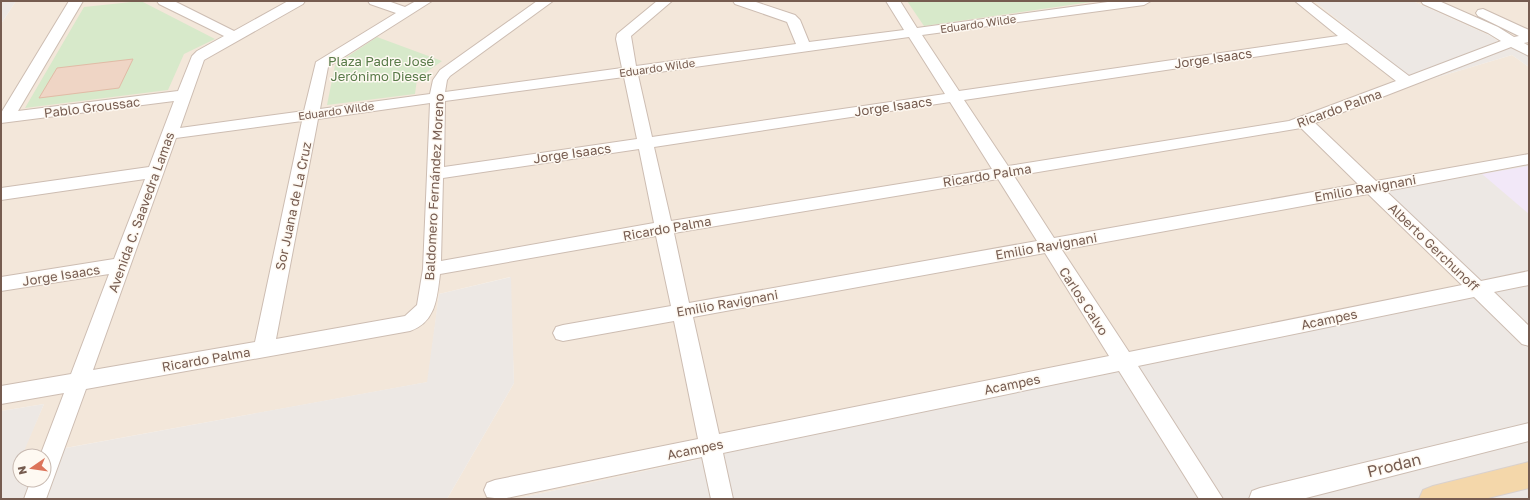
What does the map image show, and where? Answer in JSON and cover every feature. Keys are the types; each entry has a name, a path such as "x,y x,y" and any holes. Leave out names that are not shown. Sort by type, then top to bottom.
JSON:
{"main road":[{"path":"1433,499 1529,475"}],"street":[{"path":"3,118 79,1"},
{"path":"164,1 234,36"},
{"name":"Avenida C. Saavedra Lamas","path":"52,454 197,59 234,36 298,1"},
{"path":"375,1 406,12"},
{"name":"Sor Juana de La Cruz","path":"264,349 321,65 425,1"},
{"name":"Baldomero Fernández Moreno","path":"410,323 420,316 426,307 432,269 438,97 440,80 445,73 546,1"},
{"path":"664,1 624,34 623,39 722,499"},
{"path":"740,1 793,20 804,47"},
{"name":"Carlos Calvo","path":"893,1 1212,499"},
{"name":"Eduardo Wilde","path":"170,134 1144,1"},
{"path":"1302,1 1408,83"},
{"path":"1428,1 1494,30 1529,52"},
{"path":"1457,1 1510,24 1529,37"},
{"name":"Ricardo Palma","path":"432,269 664,228 1304,122 1408,83 1513,41 1529,37"},
{"name":"Jorge Isaacs","path":"435,174 1350,38"},
{"name":"Pablo Groussac","path":"3,118 183,95"},
{"name":"Alberto Gerchunoff","path":"1304,122 1529,338"},
{"name":"Emilio Ravignani","path":"563,333 1529,159"},
{"path":"1,194 155,172"},
{"name":"Jorge Isaacs","path":"1,284 121,265"},
{"name":"Acampes","path":"495,490 1529,278"},
{"name":"Ricardo Palma","path":"1,395 410,323"},
{"name":"Prodan","path":"1260,499 1529,432"},
{"path":"35,499 39,488"}],"shaded area":[{"path":"1,1 16,1 1,24"},
{"path":"16,1 1314,1 1418,83 1512,55 1529,67 1529,164 1470,291 515,499 447,499 514,383 510,277 439,294 428,382 52,450 52,448 25,448 44,404 1,411 1,24"},
{"path":"1314,1 1413,1 1491,36 1507,48 1529,45 1529,67 1512,55 1418,83"},
{"path":"1413,1 1529,1 1529,45 1507,48 1491,36"},
{"path":"1529,164 1529,499 515,499 1469,292 1369,193"},
{"path":"1529,166 1529,214 1482,174"},
{"path":"511,277 514,383 447,499 1,499 1,411 44,404 25,448 12,448 12,488 52,488 52,451 427,382 439,294"}],"green space":[{"path":"141,1 215,39 184,54 168,90 25,108 84,7"},
{"path":"907,1 1098,1 924,26"},
{"name":"Plaza Padre José Jerónimo Dieser","path":"377,37 442,61 417,79 415,94 327,105 335,65"}],"building":[{"path":"133,59 119,88 39,98 57,68"}]}
